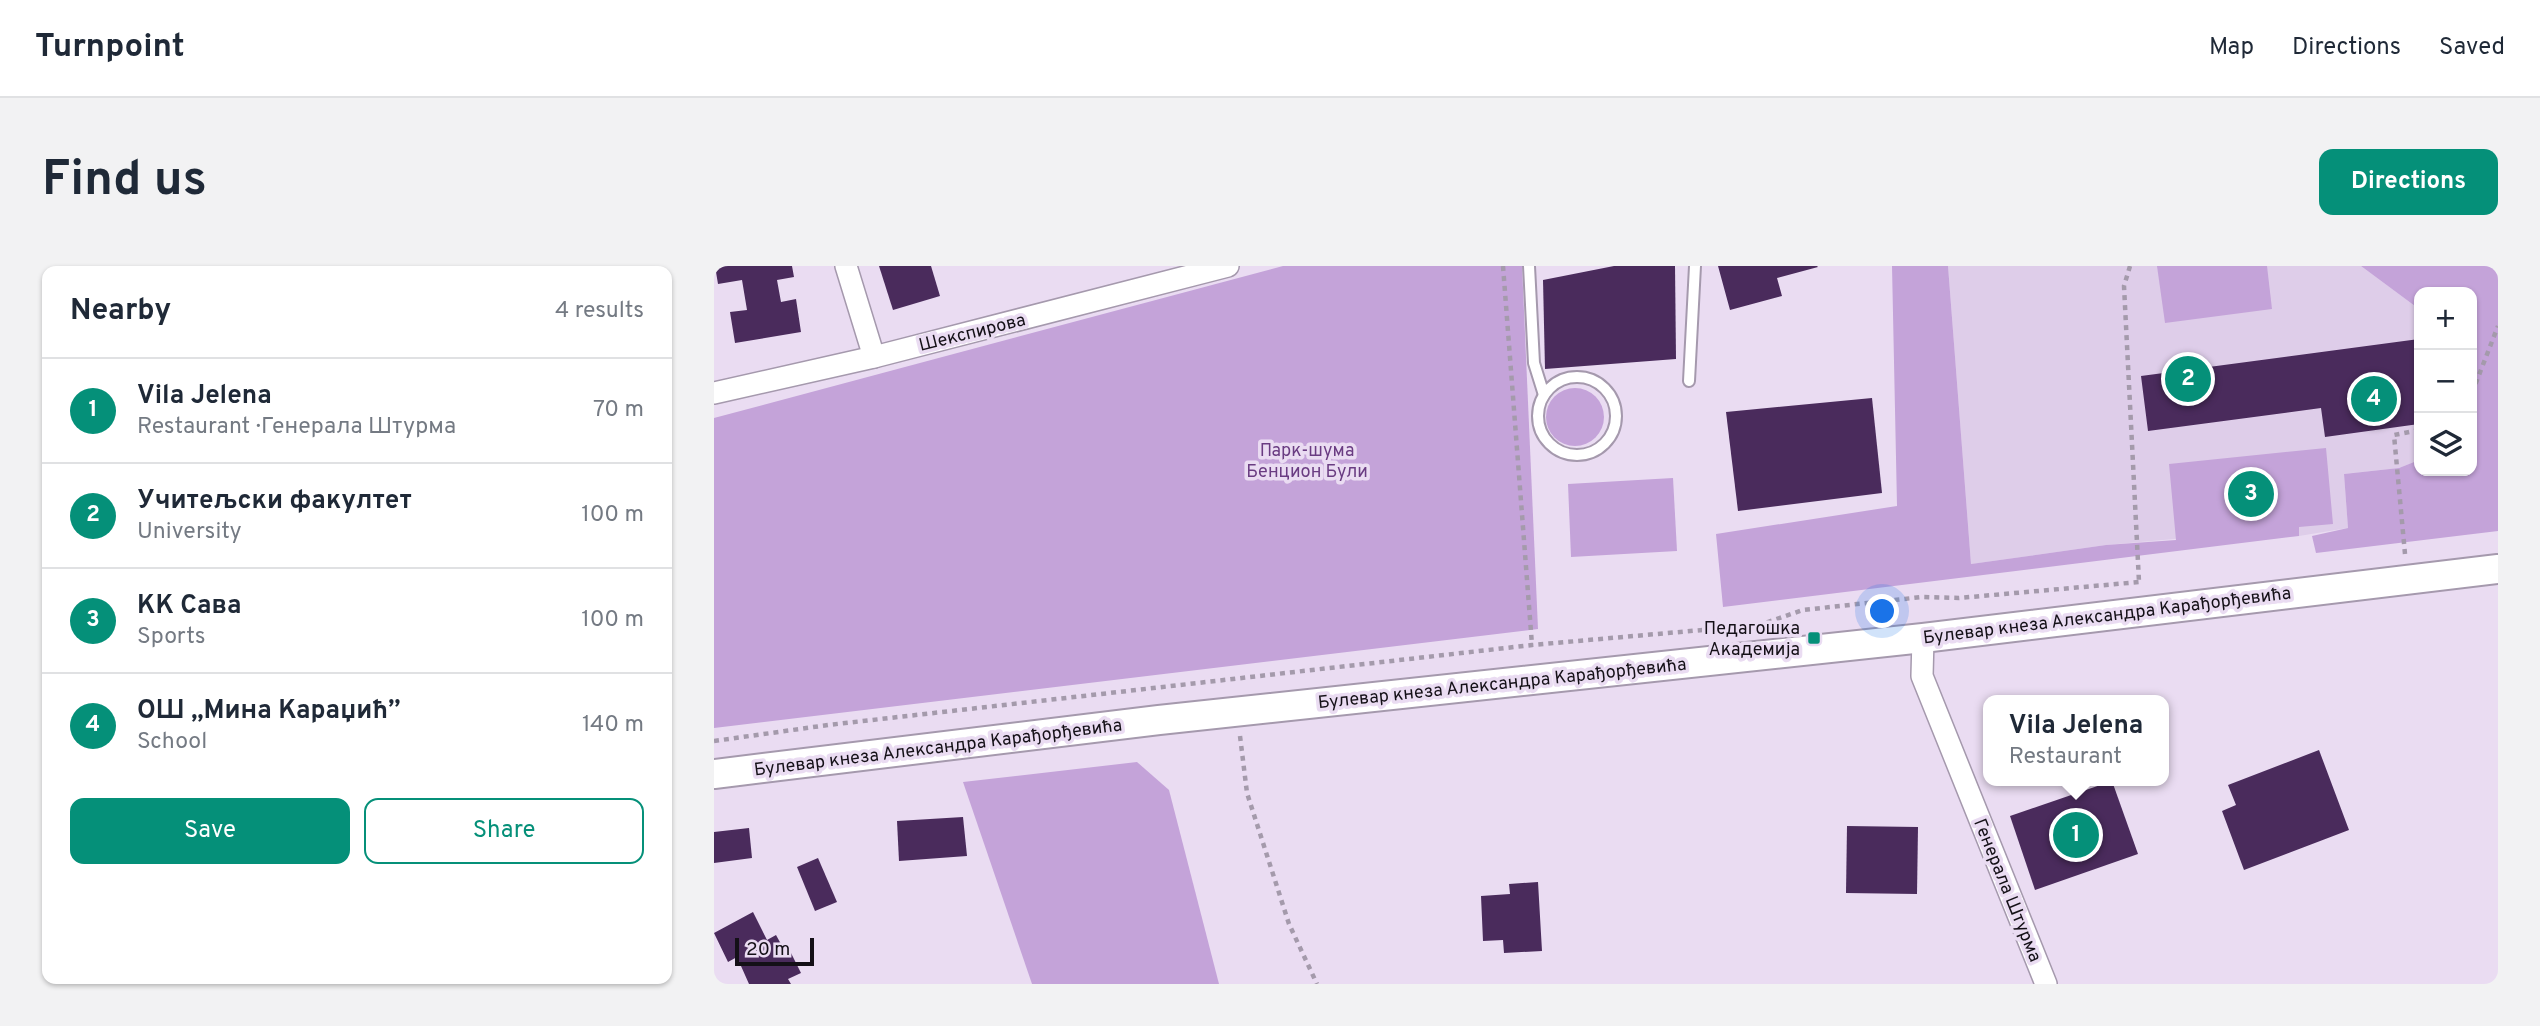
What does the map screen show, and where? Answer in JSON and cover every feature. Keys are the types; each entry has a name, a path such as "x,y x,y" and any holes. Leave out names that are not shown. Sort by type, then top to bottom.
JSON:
{"main road":[{"name":"Булевар кнеза Александра Карађорђевића","path":"714,774 1237,711 1923,638 2498,569"}],"street":[{"path":"846,266 874,357"},
{"name":"Шекспирова","path":"714,393 874,357 1228,266"},
{"name":"Генерала Штурма","path":"1923,638 1922,676 2046,984"}],"lane":[{"path":"1529,266 1534,363 1544,395 1538,419 1541,432 1548,443 1558,451 1570,455 1595,451 1605,444 1612,433 1615,407 1610,395 1601,386 1589,379 1564,379 1544,395"},
{"path":"1689,381 1695,266"}],"path":[{"path":"1503,266 1532,645"},
{"path":"2130,266 2124,286 2139,582"},
{"path":"2477,380 2498,326"},
{"path":"2405,555 2393,435 2414,431"},
{"path":"2394,556 2418,553"},
{"path":"714,741 828,725 1532,645 1759,625 1803,610 1922,597 1959,598 2150,582"},
{"path":"1237,711 1247,793 1289,924 1317,984"}],"shaded area":[{"path":"1948,266 2361,266 2414,305 2414,462 2399,468 2344,474 2348,528 2299,536 2299,528 2106,545 1971,564"}],"green space":[{"name":"Парк-шума Бенцион Були","path":"1283,266 1522,266 1538,629 714,728 714,418"},
{"path":"1892,266 1948,266 1971,564 2106,545 2176,540 2169,464 2326,448 2333,524 2299,527 2299,536 1723,607 1716,534 1897,506"},
{"path":"2157,266 2267,266 2272,309 2165,323"},
{"path":"2361,266 2498,266 2498,531 2316,553 2312,536 2348,528 2344,474 2399,468 2414,462 2414,476 2477,476 2477,287 2414,287 2414,305"},
{"path":"1569,388 1581,388 1596,396 1604,411 1604,423 1596,438 1581,446 1569,446 1554,438 1546,423 1546,411 1554,396"},
{"path":"1673,478 1677,551 1571,557 1568,484"},
{"path":"1137,762 1169,790 1219,984 1032,984 963,782"}],"building":[{"path":"715,266 792,266 794,277 777,280 781,302 796,299 801,332 735,343 730,312 747,310 742,280 718,284"},
{"path":"879,266 931,266 940,296 893,310"},
{"path":"1614,266 1675,266 1676,359 1545,369 1543,280"},
{"path":"1718,266 1818,267 1777,278 1782,296 1730,310"},
{"path":"2414,340 2414,425 2325,437 2321,408 2148,431 2141,376"},
{"path":"1872,398 1882,493 1738,511 1726,412"},
{"path":"2319,750 2349,830 2244,870 2222,811 2236,805 2228,785"},
{"path":"2097,786 2114,786 2138,854 2035,890 2010,816"},
{"path":"963,817 967,856 899,861 897,821"},
{"path":"1847,826 1918,827 1917,894 1846,893"},
{"path":"749,828 752,858 714,863 714,832"},
{"path":"818,858 837,902 815,911 797,867"},
{"path":"1538,882 1542,951 1504,953 1503,940 1483,941 1481,896 1510,894 1509,884"},
{"path":"753,912 767,940 776,935 787,955 791,953 801,973 788,979 791,984 749,984 737,957 728,962 714,933"}],"place":[{"name":"Учитељски факултет","path":"2188,379"},
{"name":"ОШ „Мина Караџић”","path":"2374,399"},
{"name":"КК Сава","path":"2251,494"},
{"name":"Педагошка Академија","path":"1814,638"},
{"name":"Vila Jelena","path":"2076,835"}]}
